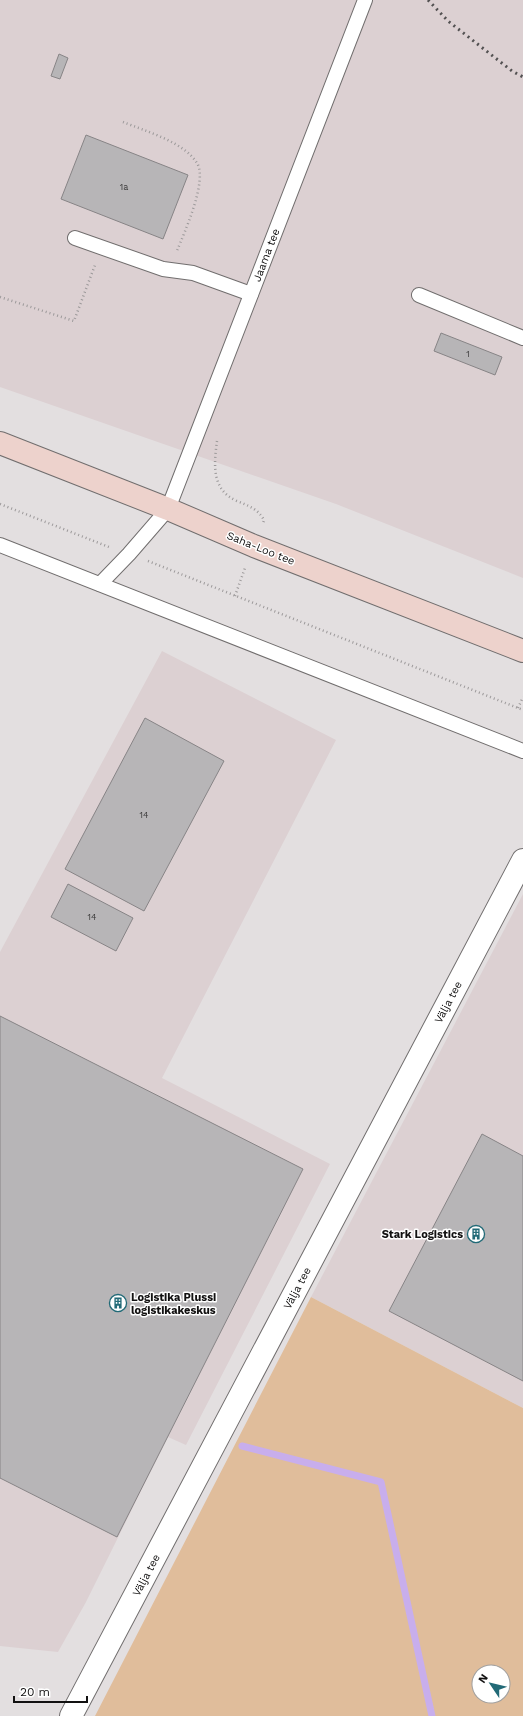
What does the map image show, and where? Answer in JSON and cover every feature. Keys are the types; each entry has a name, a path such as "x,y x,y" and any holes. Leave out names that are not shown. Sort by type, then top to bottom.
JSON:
{"main road":[{"name":"Saha-Loo tee","path":"0,443 168,509 254,546 523,651"}],"street":[{"name":"Välja tee","path":"71,1716 523,860"}],"lane":[{"name":"Jaama tee","path":"100,584 129,554 168,509 365,0"},
{"path":"75,238 163,269 193,273 251,294"},
{"path":"419,295 523,338"},
{"path":"0,545 523,751"}],"path":[{"path":"123,122 162,138 186,152 198,164 200,182 195,204 169,270"},
{"path":"0,297 74,321 101,247"},
{"path":"200,426 217,440 215,472 221,490 234,500 260,512 264,520 235,596"},
{"path":"0,504 523,710"},
{"path":"518,708 523,697"}],"shaded area":[{"path":"0,0 523,0 523,578 336,504 0,387"},
{"path":"162,651 336,740 162,1078 330,1164 186,1445 168,1437 86,1602 58,1652 0,1646 0,952"},
{"path":"523,894 523,1408 311,1297"},
{"path":"311,1297 523,1408 523,1716 95,1716"}],"building":[{"path":"59,54 68,58 60,79 51,76"},
{"path":"86,135 188,175 163,239 61,199"},
{"path":"441,333 502,357 495,375 434,351"},
{"path":"145,718 224,761 144,911 65,869"},
{"path":"68,884 133,918 116,951 51,917"},
{"name":"Logistika Plussi logistikakeskus","path":"0,1016 303,1169 117,1537 0,1478"},
{"name":"Stark Logistics","path":"482,1134 523,1156 523,1381 389,1311"}],"waterway":[{"path":"242,1446 381,1482 432,1716"}],"railway":[{"path":"428,0 448,21 512,71 523,77"}],"place":[{"name":"Stark Logistics","path":"476,1234"},
{"name":"Logistika Plussi logistikakeskus","path":"118,1303"}]}
